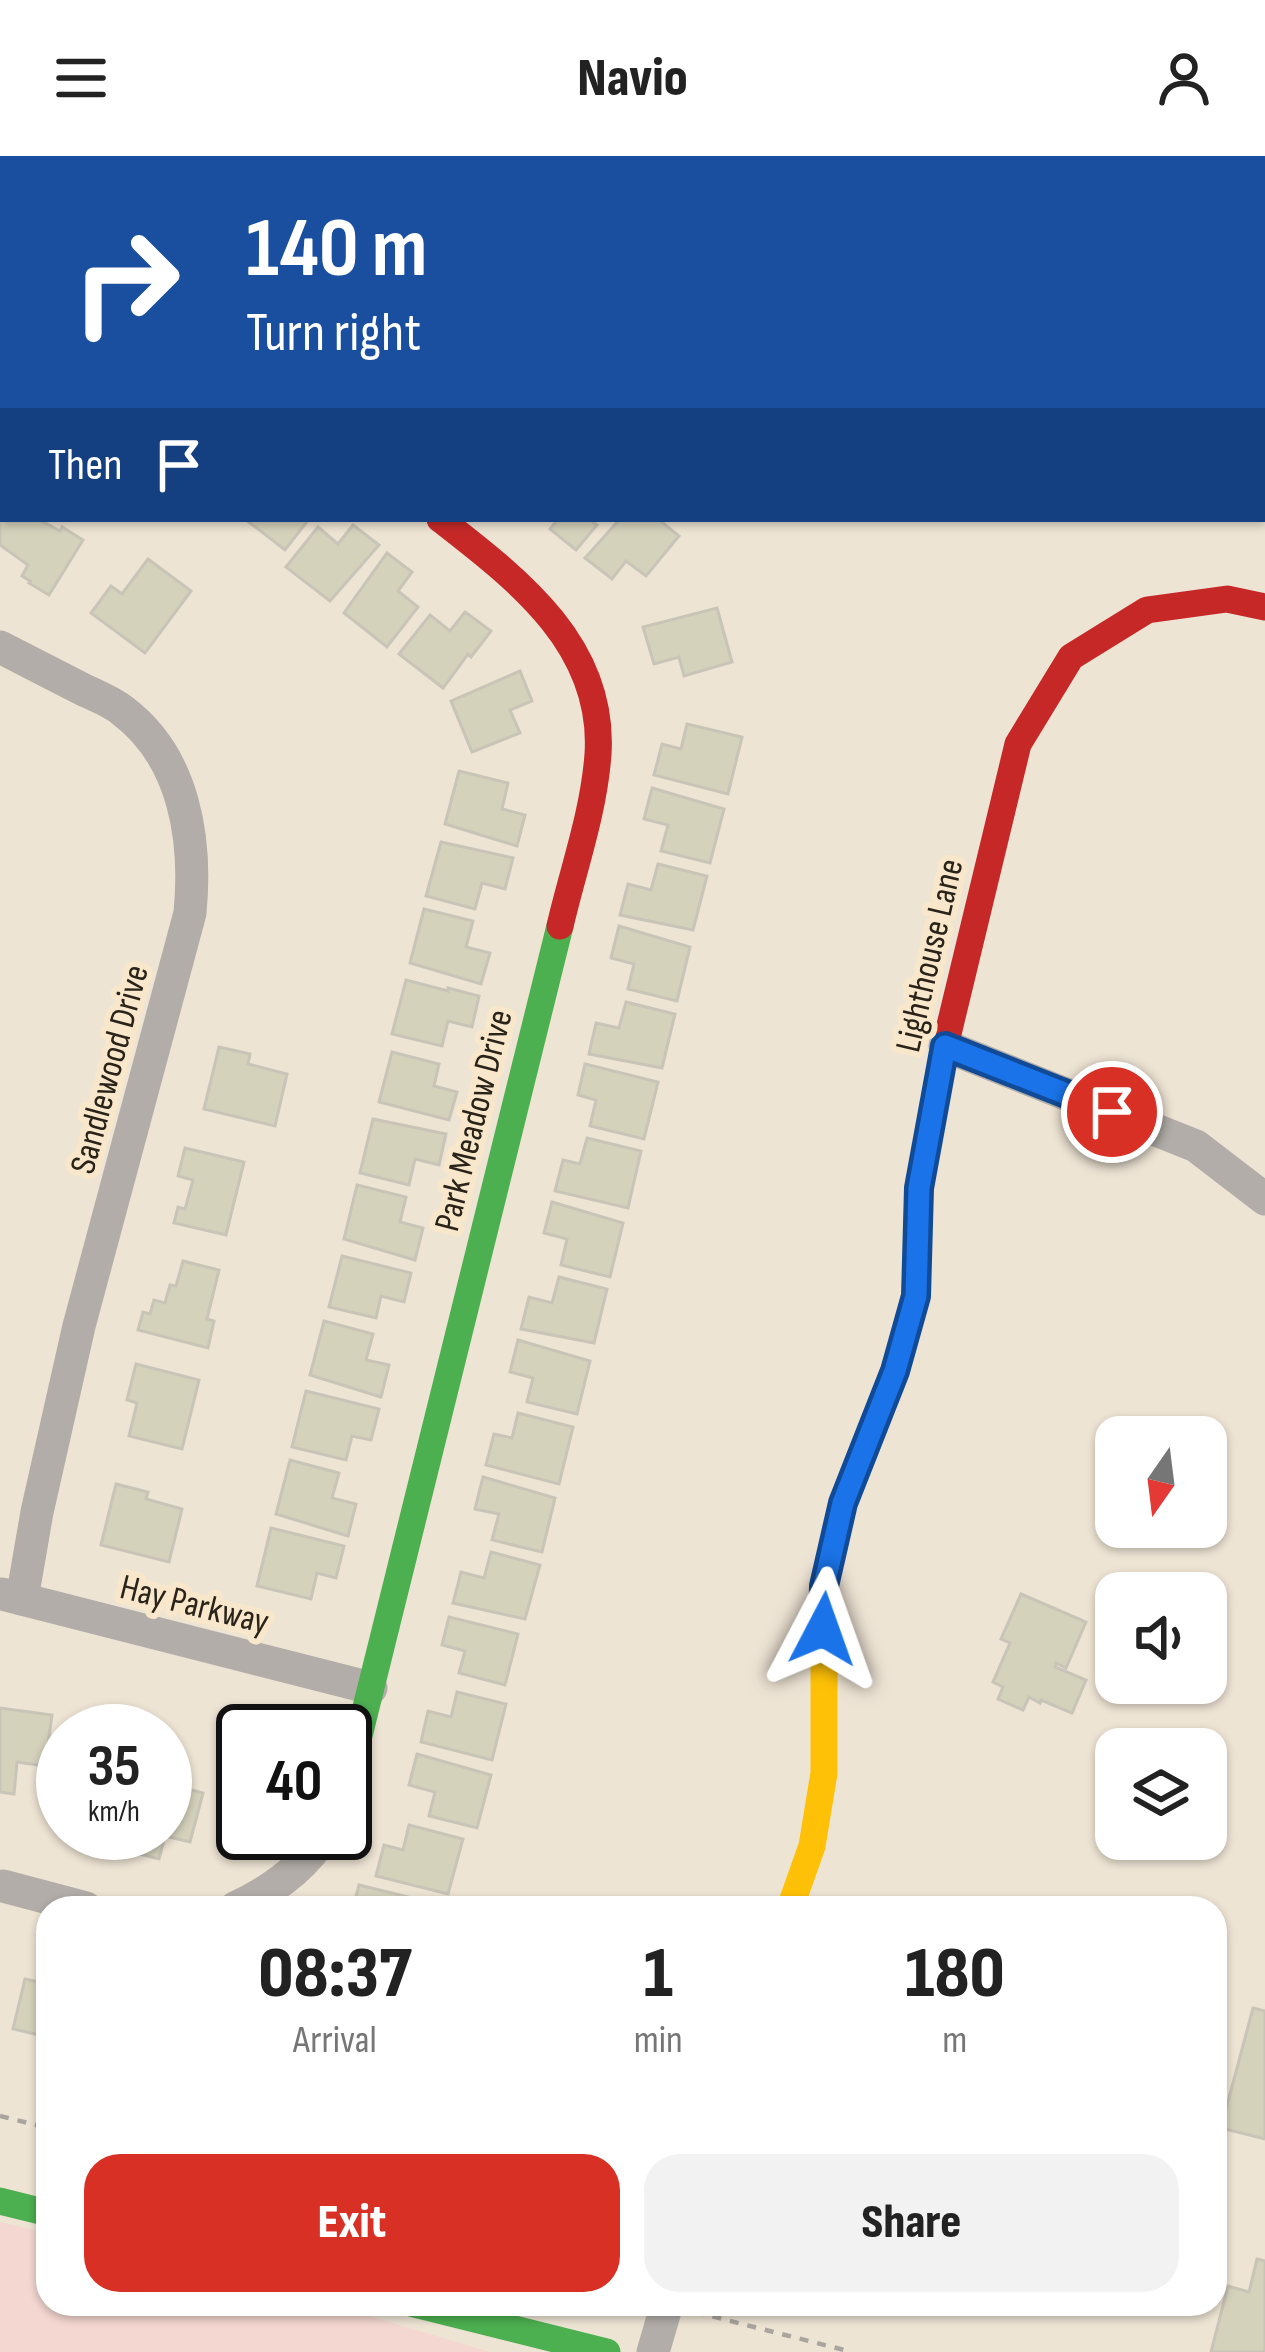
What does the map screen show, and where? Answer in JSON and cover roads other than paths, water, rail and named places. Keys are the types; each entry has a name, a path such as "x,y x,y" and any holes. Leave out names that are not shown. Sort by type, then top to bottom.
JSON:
{"street":[{"name":"Park Meadow Drive","path":"367,1704 588,811 599,741 590,684 568,637 522,584 444,522"},
{"name":"Lighthouse Lane","path":"794,1896 812,1846 824,1773 824,1608 832,1546 843,1503 895,1371 916,1296 919,1188 945,1046 1018,744 1071,657 1147,610 1227,599 1265,607"},
{"name":"Sandlewood Drive","path":"0,646 106,700 140,725 176,784 190,832 192,859 190,913 79,1326 37,1512 11,1596"},
{"path":"945,1046 1196,1146 1265,1199"},
{"name":"Hay Parkway","path":"11,1596 371,1688"},
{"path":"260,1896 305,1860"},
{"path":"3,1886 41,1896"},
{"path":"0,2201 36,2210"},
{"path":"462,2316 607,2352"},
{"path":"653,2352 663,2316"}]}
